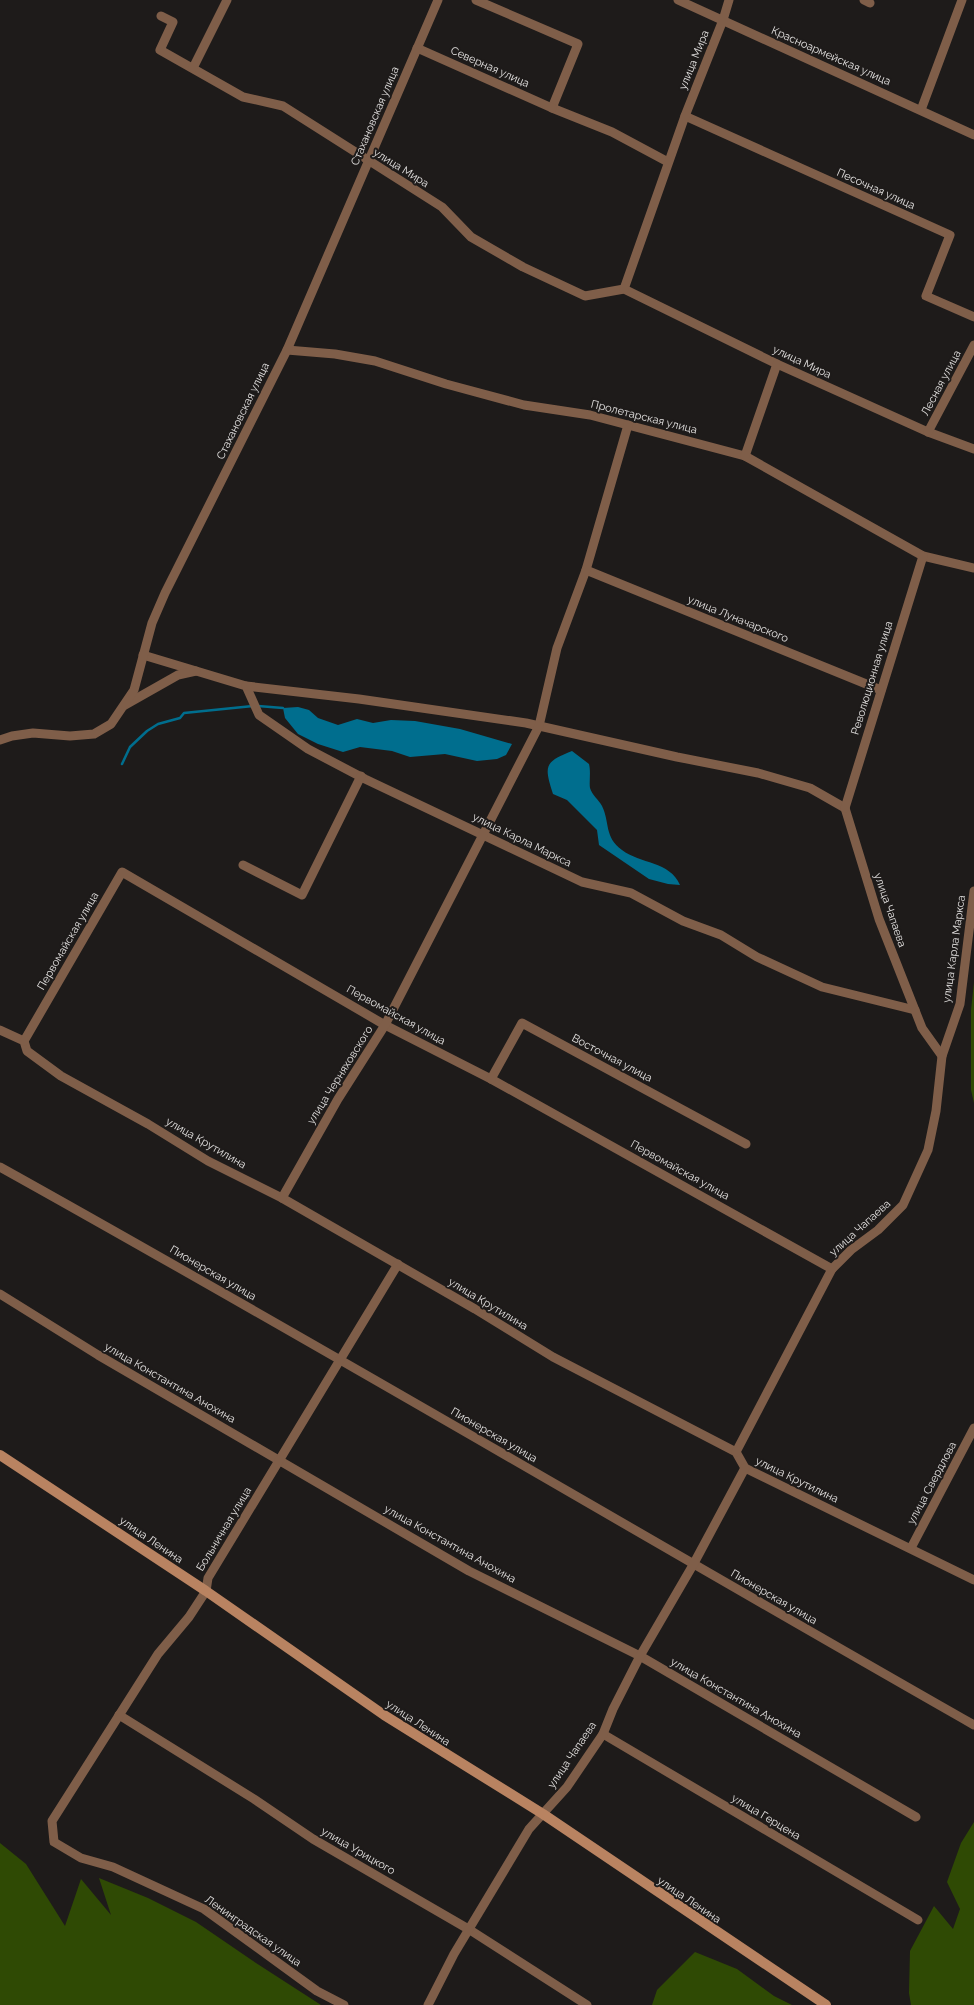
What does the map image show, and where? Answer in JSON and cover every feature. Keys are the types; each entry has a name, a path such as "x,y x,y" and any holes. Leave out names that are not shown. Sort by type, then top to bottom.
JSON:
{"main road":[{"name":"улица Ленина","path":"0,1455 206,1591 384,1715 543,1814 649,1887 826,2005"}],"street":[{"path":"193,68 228,0"},
{"name":"Стахановская улица","path":"0,740 12,736 33,733 70,736 94,734 111,724 134,690 152,623 165,593 287,350 438,0"},
{"path":"476,0 578,44 553,106"},
{"name":"Красноармейская улица","path":"678,0 974,135"},
{"name":"улица Мира","path":"624,289 668,162 723,20 729,0"},
{"path":"921,110 962,0"},
{"name":"улица Мира","path":"161,16 173,22 160,50 243,96 283,106 368,162 442,207 471,237 523,267 585,296 624,289 777,364 928,432 974,449"},
{"name":"Северная улица","path":"418,48 612,132 668,162"},
{"name":"Песочная улица","path":"685,116 768,155 950,235 926,296 974,316"},
{"name":"Лесная улица","path":"928,432 974,345"},
{"name":"Пролетарская улица","path":"287,350 335,354 376,361 446,384 517,403 590,415 745,456 922,556 974,568"},
{"path":"745,456 777,364"},
{"path":"482,835 539,726 557,648 586,570 628,425"},
{"name":"Революционная улица","path":"845,808 922,556"},
{"name":"улица Луначарского","path":"586,570 881,690"},
{"path":"143,655 246,686 359,699 539,726 677,757 758,772 810,788 845,808"},
{"path":"122,707 178,674 197,671"},
{"name":"улица Карла Маркса","path":"246,686 259,715 308,749 360,776 582,882 631,893 683,921 721,935 757,957 822,987 915,1010"},
{"path":"243,864 302,895 360,776"},
{"name":"улица Чапаева","path":"736,1452 832,1269 851,1250 878,1230 903,1205 928,1150 936,1111 942,1056 922,1028 879,919 845,808"},
{"name":"улица Черняховского","path":"282,1198 338,1099 386,1025 482,835"},
{"name":"Первомайская улица","path":"24,1041 122,872 386,1025 491,1079 832,1269"},
{"name":"улица Карла Маркса","path":"942,1056 960,1004 974,891"},
{"name":"Восточная улица","path":"491,1079 522,1023 746,1144"},
{"path":"0,1030 24,1041"},
{"name":"улица Крутилина","path":"24,1041 27,1051 61,1076 148,1124 208,1161 282,1198 398,1264 553,1357 736,1452 745,1468 974,1580"},
{"name":"Пионерская улица","path":"0,1167 340,1359 693,1565 974,1725"},
{"name":"Больничная улица","path":"52,1821 158,1654 189,1617 206,1591 208,1578 398,1264"},
{"name":"улица Константина Анохина","path":"0,1294 105,1359 468,1571 640,1656 916,1817"},
{"name":"улица Свердлова","path":"911,1548 974,1428"},
{"name":"улица Чапаева","path":"428,2005 454,1954 470,1930 529,1829 567,1787 602,1734 640,1656 693,1565 745,1468"},
{"name":"улица Урицкого","path":"119,1715 254,1799 313,1839 470,1930 587,2005"},
{"name":"улица Герцена","path":"602,1734 918,1920"},
{"name":"Ленинградская улица","path":"52,1821 54,1842 81,1858 113,1867 204,1909 317,1991 344,2005"}],"green space":[{"path":"974,982 974,1103 971,1090 971,1010"},
{"path":"974,1822 974,2005 911,2005 909,1993 910,1951 934,1906 953,1929 960,1909 947,1882 961,1843"},
{"path":"0,1843 26,1864 65,1926 81,1879 111,1915 99,1878 148,1898 196,1922 321,2005 0,2005"},
{"path":"695,1952 737,1969 774,1996 792,2005 652,2005 657,1990"}],"water":[{"path":"298,707 309,710 318,718 338,725 357,719 373,723 391,720 415,721 460,729 512,744 506,755 497,759 477,761 445,754 410,757 392,751 360,747 343,752 318,744 298,734 285,718 283,708"},
{"path":"572,751 589,764 590,788 602,806 610,835 616,845 629,855 669,871 680,885 668,884 649,879 599,845 597,830 567,800 553,794 548,777 549,766 556,758"}],"waterway":[{"path":"122,764 130,747 147,731 158,724 180,718 184,713 253,706"},
{"path":"258,706 283,708"}]}
